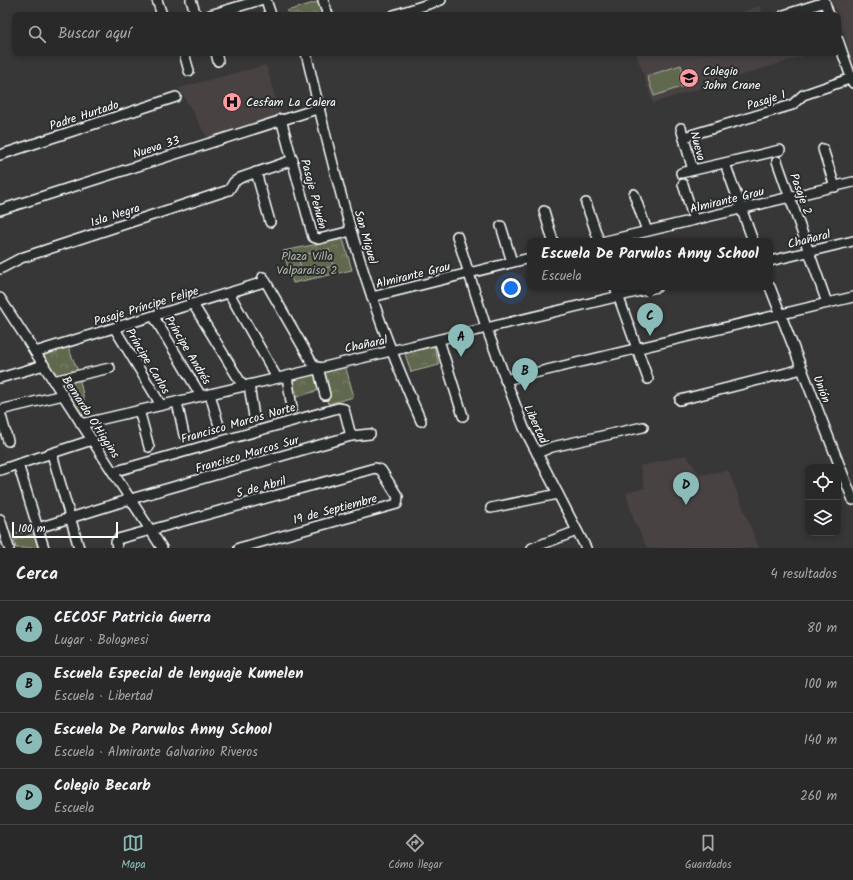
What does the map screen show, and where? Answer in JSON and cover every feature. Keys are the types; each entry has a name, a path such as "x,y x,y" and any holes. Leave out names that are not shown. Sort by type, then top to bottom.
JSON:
{"street":[{"path":"157,0 161,12"},
{"path":"191,0 195,12"},
{"path":"225,0 233,11 260,0"},
{"path":"266,0 270,12"},
{"path":"323,0 327,12"},
{"path":"403,12 441,0"},
{"path":"793,12 824,1 828,12"},
{"path":"841,49 852,81"},
{"path":"185,56 189,71"},
{"name":"San Miguel","path":"307,56 351,231 372,297 392,351 421,421"},
{"name":"Pasaje 1","path":"684,137 792,105 803,95 852,81"},
{"name":"Padre Hurtado","path":"0,155 176,97"},
{"name":"Nueva 33","path":"0,210 281,119 320,108"},
{"name":"Pasaje Pehuén","path":"281,119 313,237 319,238 351,231"},
{"name":"Nueva","path":"681,128 693,170"},
{"path":"823,149 835,187"},
{"path":"681,173 780,150"},
{"name":"Isla Negra","path":"0,269 21,258 228,190 234,182 256,172 293,160"},
{"name":"Pasaje 2","path":"776,161 810,251 827,303"},
{"path":"727,169 752,238"},
{"path":"256,172 270,222"},
{"name":"Almirante Grau","path":"618,238 853,182"},
{"path":"683,184 694,220"},
{"path":"634,194 647,231"},
{"path":"586,203 598,238"},
{"path":"544,211 552,238"},
{"path":"501,226 512,262"},
{"name":"Libertad","path":"457,236 486,327 524,428 586,548"},
{"name":"Chañaral","path":"773,259 853,241"},
{"name":"Almirante Grau","path":"372,297 527,259"},
{"name":"Pasaje Príncipe Felipe","path":"35,352 115,329 229,293 263,279 317,367"},
{"name":"Chañaral","path":"81,424 282,377 317,367 439,340 617,291 627,290"},
{"name":"Unión","path":"771,290 853,500"},
{"path":"617,291 648,379"},
{"path":"229,293 282,377 292,408"},
{"path":"505,380 853,297"},
{"name":"Bernardo O'Higgins","path":"0,298 162,548"},
{"path":"193,304 246,385 254,417"},
{"name":"Príncipe Andrés","path":"154,317 206,395 219,426"},
{"name":"Príncipe Carlos","path":"115,329 161,405"},
{"path":"439,340 463,416"},
{"path":"0,378 44,365"},
{"path":"317,367 325,395"},
{"path":"54,380 110,368"},
{"path":"680,400 802,369"},
{"path":"8,441 0,411 63,395"},
{"path":"177,402 184,435"},
{"name":"Francisco Marcos Norte","path":"113,472 338,408 344,409 350,436"},
{"path":"139,410 149,447"},
{"path":"537,453 552,447 643,426"},
{"name":"Francisco Marcos Sur","path":"38,528 131,499 350,436 357,437 370,434"},
{"path":"0,470 92,440"},
{"path":"52,454 80,548"},
{"path":"18,464 44,548"},
{"name":"5 de Abril","path":"117,548 116,542 118,539 379,468"},
{"name":"19 de Septiembre","path":"239,548 397,504 398,497 379,468"},
{"path":"491,508 558,494"},
{"path":"0,519 9,548"},
{"path":"532,548 577,531"}],"path":[{"path":"6,537 38,528"}],"shaded area":[{"path":"832,0 853,0 853,63 841,25 841,12 837,12"},
{"path":"811,1 815,12 775,12"},
{"path":"760,6 762,12 740,12"},
{"name":"Colegio John Crane","path":"637,56 803,56 653,103"},
{"name":"Cesfam La Calera","path":"266,65 281,116 208,139 179,88"},
{"path":"686,455 700,475 728,470 759,548 647,548 633,518 626,493 645,488 640,466"}],"green space":[{"path":"317,2 321,12 287,12"},
{"path":"681,65 687,85 654,96 647,76"},
{"name":"Plaza Villa Valparaiso 2","path":"343,239 352,270 293,283 283,251"},
{"path":"329,249 333,266 302,274 298,256"},
{"path":"434,346 439,365 411,372 405,354"},
{"path":"68,347 78,371 87,414 79,415 40,353"},
{"path":"345,365 354,397 328,404 323,389 293,398 289,378"},
{"path":"34,534 38,548 16,548 14,540"}],"place":[{"name":"Colegio John Crane","path":"689,78"},
{"name":"Cesfam La Calera","path":"232,102"},
{"name":"Escuela De Parvulos Anny School","path":"650,336"},
{"name":"CECOSF Patricia Guerra","path":"461,357"},
{"name":"Escuela Especial de lenguaje Kumelen","path":"525,391"},
{"name":"Colegio Becarb","path":"686,505"}]}
